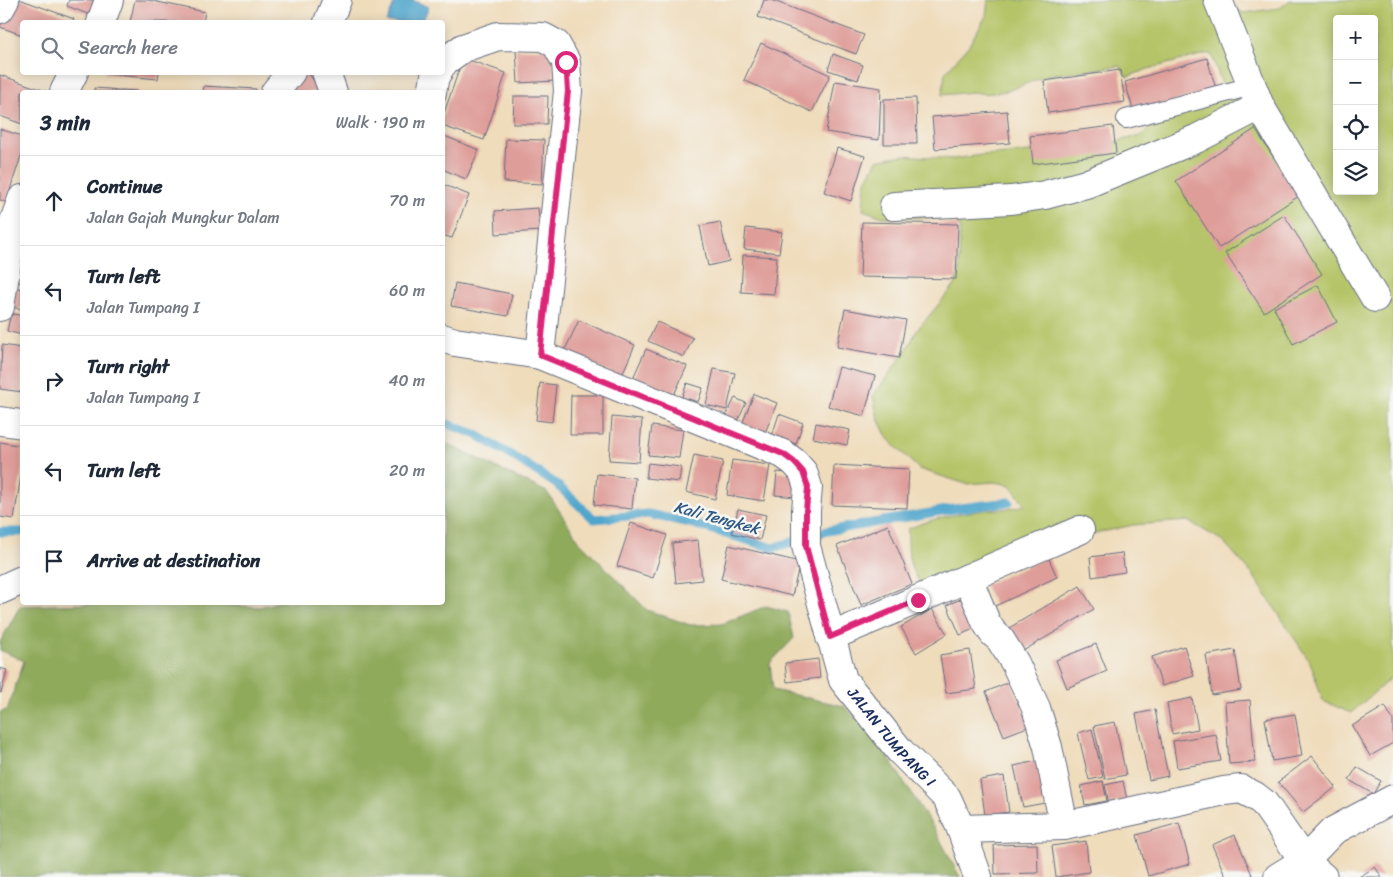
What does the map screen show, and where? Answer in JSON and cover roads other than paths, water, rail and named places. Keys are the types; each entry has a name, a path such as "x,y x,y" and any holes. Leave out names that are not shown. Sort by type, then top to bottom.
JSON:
{"street":[{"path":"0,9 5,0"},
{"path":"102,20 109,0"},
{"path":"329,20 337,0"},
{"path":"1218,0 1256,96 1375,298"},
{"path":"445,61 463,48 498,36 543,37 556,44 566,62 568,91 540,355"},
{"path":"65,90 72,75"},
{"path":"277,90 289,75"},
{"path":"327,75 332,90"},
{"path":"432,90 436,75"},
{"path":"894,206 1011,200 1045,195 1086,184 1196,139 1256,96"},
{"path":"0,307 14,217"},
{"name":"JALAN TUMPANG I","path":"447,343 540,355 783,454 794,462 803,472 808,487 806,546 843,680 900,751 947,798 961,829 978,877"},
{"path":"0,421 20,424"},
{"path":"830,637 1080,530"},
{"path":"968,578 986,622 1000,639 1015,663 1036,708 1048,747 1064,826"},
{"path":"0,590 20,581"},
{"path":"961,829 1064,826 1224,791 1241,789 1255,796 1264,804 1314,869"},
{"path":"1314,869 1333,830 1393,799"},
{"path":"1278,877 1314,869"}],"lane":[{"path":"1126,119 1256,96"}],"water":[{"path":"396,0 412,0 429,7 423,20 387,20"}],"waterway":[{"name":"Kali Tengkek","path":"445,423 475,434 519,460 556,484 594,519 648,514 690,523 773,548 827,531 953,509 1009,502"},
{"name":"Kali Tengkek","path":"0,532 20,532"}]}
